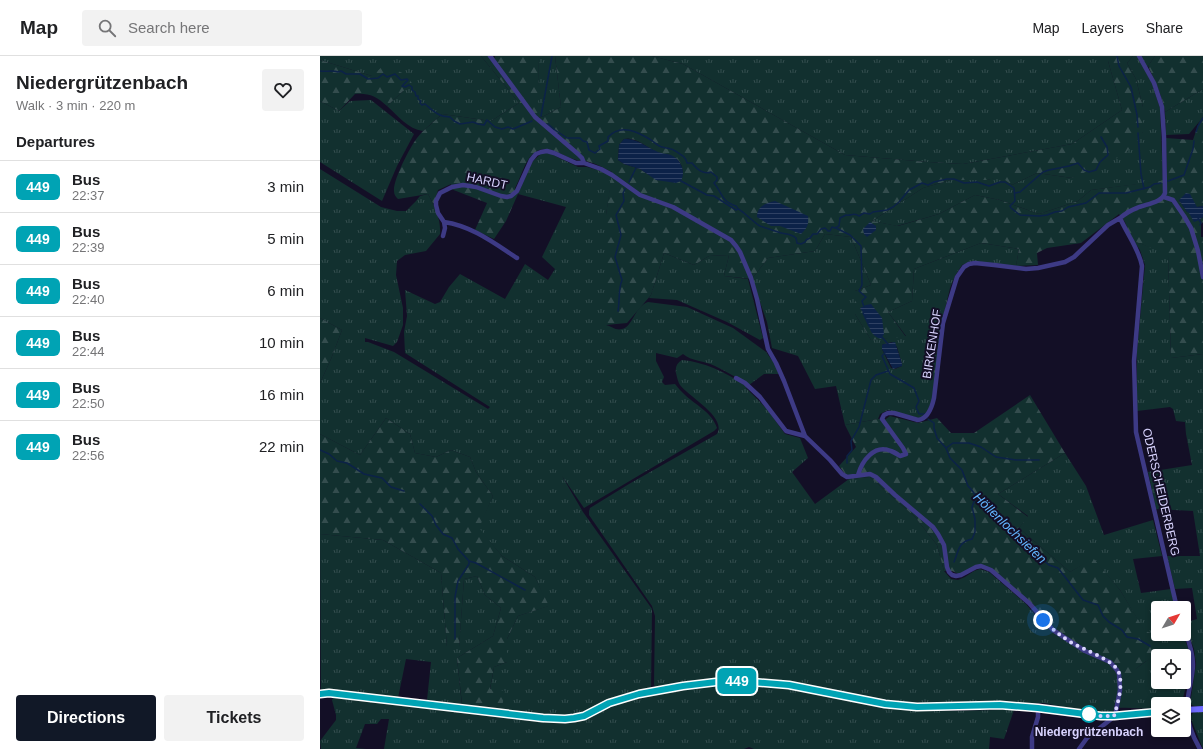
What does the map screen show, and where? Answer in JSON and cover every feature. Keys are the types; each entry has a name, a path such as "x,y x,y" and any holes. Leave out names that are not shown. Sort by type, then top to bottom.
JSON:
{"street":[{"path":"490,56 535,117 578,154 584,163 601,169 640,195 673,207 731,240 743,258 751,278 768,349 782,375 805,436 842,474 847,476 870,474 876,477 933,527 944,545 947,567 952,575 961,575 981,566 991,570 1029,603 1059,635 1085,651 1110,662 1114,666 1119,674 1120,685 1118,703 1114,716 1087,738 1079,749"},
{"path":"1139,56 1154,83 1162,107 1164,137 1164,197"},
{"name":"HARDT","path":"443,236 445,228 444,222 438,213 436,201 440,193 452,186 469,186 507,197 511,196 517,191 528,164 536,154 541,152 554,153 576,163 584,163"},
{"path":"1120,218 1137,208 1164,197 1173,200 1191,228 1198,251 1203,277"},
{"name":"BIRKENHOF","path":"858,475 863,462 878,450 891,451 900,456 906,454 882,420 884,415 894,413 918,420 926,418 933,403 943,323 957,276 964,268 969,264 975,264 1026,269 1065,262 1074,257 1108,225 1120,218"},
{"name":"ODERSCHEIDERBERG","path":"1120,218 1138,251 1142,266 1134,361 1136,432 1175,601"},
{"path":"444,222 453,223 483,235 517,258"},
{"path":"736,378 745,383 760,397 786,431 805,436"},
{"path":"1187,697 1193,665 1188,641"},
{"path":"320,694 329,693 543,718 565,719 584,716 614,701 651,692 696,684 740,681 789,685 885,704 917,707 1000,705 1101,716 1151,713"},
{"path":"1032,749 1032,737 1038,716 1038,708"},
{"path":"1191,710 1203,709"},
{"path":"1191,731 1200,749"}],"green space":[{"path":"320,56 481,56 519,103 491,121 442,114 423,131 418,130 404,122 387,106 403,91 372,76 320,60"},
{"path":"481,56 493,56 495,58 495,56 539,56 538,118 561,107 555,56 652,56 683,64 845,155 963,164 1072,144 1122,110 1108,61 1108,56 1133,56 1127,63 1136,79 1143,107 1143,132 1124,155 1072,178 1037,173 1012,185 1001,177 987,180 951,180 923,188 872,221 898,226 939,214 975,195 1000,200 1039,214 1078,201 1091,190 1167,180 1166,138 1193,140 1199,122 1203,117 1203,206 1197,207 1179,200 1187,212 1199,220 1203,217 1203,222 1201,224 1201,237 1203,237 1203,354 1171,358 1168,255 1134,241 1125,222 1119,214 1081,243 1047,248 1037,253 1038,265 1016,266 1019,249 981,243 914,269 912,301 888,312 906,337 871,340 855,314 855,291 871,285 851,237 825,234 815,251 768,258 752,279 724,276 729,255 709,256 694,265 664,253 651,295 627,323 606,325 606,215 612,172 593,163 571,158 548,149 537,151 529,158 525,166 515,188 518,194 506,221 494,239 475,230 487,203 451,189 451,184 438,190 434,205 428,194 398,199 395,195 394,186 396,179 414,142 442,114 491,121 519,103","holes":["624,139 638,141 661,154 676,158 682,166 682,178 649,175 640,169 624,164 618,160 619,145"]},
{"path":"539,56 555,56 561,107 537,118"},
{"path":"652,56 1108,56 1108,61 1122,110 1072,144 963,164 845,155 683,64"},
{"path":"1133,56 1155,56 1144,69 1152,83 1160,108 1163,181 1091,190 1078,201 1039,214 1000,200 975,195 939,214 897,226 872,221 923,188 951,180 987,180 1001,176 1012,185 1037,173 1072,178 1143,132 1143,107 1136,79 1127,63"},
{"path":"1155,56 1203,56 1203,89 1165,112 1156,83 1148,66"},
{"path":"320,60 372,76 384,65 407,75 414,87 403,91 387,106 372,96 355,94 339,111 320,101"},
{"path":"1203,89 1203,117 1189,134 1166,135 1165,112"},
{"path":"371,100 414,134 397,166 382,201 320,162 320,101 339,111 350,101"},
{"path":"542,153 549,153 578,167 587,167 601,171 612,177 606,215 606,325 618,329 626,327 629,325 640,308 648,302 687,307 733,328 766,352 774,363 779,374 764,374 749,385 715,366 690,358 683,354 677,358 656,353 656,361 664,377 662,382 665,385 675,384 688,398 711,417 717,428 584,508 562,476 583,512 652,609 651,691 628,700 675,691 723,685 755,685 771,686 883,706 916,710 1014,710 1004,739 990,737 989,749 754,749 749,747 744,749 384,749 389,719 381,719 377,724 365,724 356,748 366,749 321,749 320,741 336,720 332,700 334,696 463,711 490,690 494,667 507,662 507,639 518,616 548,606 535,577 502,556 478,528 493,496 476,472 470,457 451,450 436,457 415,453 410,434 386,418 360,455 320,434 320,383 342,330 320,318 320,169 381,207 397,211 406,211 420,196 428,194 438,218 440,234 426,251 405,255 397,261 396,275 403,308 403,325 397,342 393,346 365,338 365,342 394,352 488,409 490,407 405,353 404,332 407,316 405,290 435,304 440,302 449,287 460,274 505,299 525,264 548,280 555,269 542,257 566,207 518,194 532,162"},
{"path":"825,234 851,237 871,285 855,291 855,314 871,340 906,336 888,312 912,301 914,269 981,243 1019,249 1016,266 973,261 962,265 955,276 950,288 942,322 932,400 922,419 888,410 880,414 878,419 845,425 836,386 815,389 798,356 772,348 767,322 752,279 768,258 815,251","holes":["892,342 897,347 902,366 895,369 891,368 882,349 882,345"]},
{"path":"1134,241 1168,254 1171,358 1203,354 1203,706 1191,704 1196,664 1194,649 1191,641 1191,621 1197,619 1192,588 1175,589 1167,556 1200,556 1193,511 1156,509 1148,472 1192,465 1185,422 1176,421 1173,409 1170,407 1137,411 1137,351 1145,265 1140,250"},
{"path":"664,253 694,265 709,256 729,255 724,276 748,279 763,338 760,340 727,322 677,300 649,298"},
{"path":"320,318 342,330 320,383"},
{"path":"682,360 690,361 706,365 729,375 747,387 746,388 767,409 785,434 800,438 808,458 792,472 815,504 849,479 870,477 915,517 937,545 944,571 951,579 958,580 980,569 989,572 1026,604 1042,623 1043,620 1114,666 1125,680 1134,670 1151,658 1151,689 1185,689 1183,697 1151,697 1151,709 1117,708 1114,705 1114,710 1111,713 1101,713 1044,703 915,705 874,699 815,687 765,680 732,679 698,681 656,687 654,685 655,616 652,606 589,515 589,511 590,508 629,484 717,434 719,428 717,421 712,414 679,384 676,373 677,365"},
{"path":"1030,395 1065,453 998,494 1028,517 1019,528 1070,572 1093,558 1120,590 1145,631 1151,633 1151,641 1156,641 1160,649 1151,649 1151,659 1132,672 1125,681 1114,666 1059,635 1029,603 991,570 981,566 961,575 952,571 944,571 937,545 915,517 870,477 849,479 839,466 856,447 845,425 886,419 890,416 918,423 937,418 951,433 974,433"},
{"path":"386,418 410,434 415,453 436,457 451,450 470,457 476,472 493,496 479,528 502,556 535,577 549,606 518,616 507,639 507,662 494,667 490,689 505,691 500,718 463,713 457,658 493,636 501,608 485,595 477,576 464,579 459,648 447,647 441,573 383,540 320,534 320,434 360,455"},
{"path":"1065,453 1086,486 1104,535 1153,520 1162,556 1133,559 1141,593 1171,589 1174,601 1151,601 1151,641 1185,641 1188,649 1151,649 1151,653 1145,632 1120,590 1093,559 1070,572 1019,528 1028,516 998,494"},
{"path":"320,534 383,540 441,573 447,647 459,647 464,579 477,576 485,595 501,608 493,636 457,658 462,706 427,700 431,662 406,659 398,698 324,690 321,693"},
{"path":"1203,711 1203,749 1191,719 1194,712"}],"water":[{"path":"624,139 636,141 658,152 675,157 682,166 683,170 681,181 676,183 656,180 640,169 624,164 618,160 619,145"},
{"path":"1186,193 1190,194 1197,207 1203,206 1203,217 1194,222 1179,200"},
{"path":"775,201 808,216 807,226 801,234 780,226 771,226 757,217 757,213 760,208 765,204"},
{"path":"870,222 876,226 876,230 867,237 864,234 863,229"},
{"path":"871,304 882,318 884,334 881,339 871,332 865,316 860,308"},
{"path":"895,342 902,366 893,369 882,349 882,345"}],"waterway":[{"path":"541,116 552,56"},
{"path":"1117,56 1119,66 1131,87 1138,127"},
{"path":"320,71 341,71 346,74 360,74 368,79 378,78 383,74 387,77 395,74 401,80 408,80 402,86 405,87 409,85 412,87 412,90 415,92 416,96 418,96 418,99 421,101 420,103 422,105 425,104 438,114 450,117 460,124 473,122 484,125 487,120 495,127 502,129 508,127 513,129 532,121"},
{"path":"1196,132 1203,118"},
{"path":"548,124 567,138 580,138 587,142 589,150 595,153 600,149 599,146 608,141 608,137 618,130 630,130 641,134 658,145 676,151 686,159 687,163 692,163 700,171 705,173 711,172 717,177 717,180 714,183 723,197 757,224 780,233 791,235 796,238 797,243 801,244 813,234 817,234 821,229 825,228 830,231 832,227 835,228 839,226 840,218 846,215 856,214 859,216 864,213 870,214 893,207 909,190 922,183 928,185 934,182 954,179 964,183 977,182 989,186 1000,182 1005,182 1014,188 1015,201 1010,206 1011,208 1020,215 1039,216 1062,211 1068,207 1086,203 1099,193 1126,193 1161,183"},
{"path":"1138,133 1141,174 1144,189"},
{"path":"1015,193 1020,192 1043,172 1049,170 1078,163 1084,170 1089,172 1096,170 1100,162 1108,155 1107,147 1101,137"},
{"path":"1168,181 1184,175 1193,149 1194,141"},
{"path":"629,182 636,168"},
{"path":"681,181 707,195 714,196 736,210 738,209"},
{"path":"618,311 622,280 615,257 621,235 616,215 624,201 623,193 625,189"},
{"path":"1198,218 1201,223 1200,225"},
{"name":"Höllenlochsiefen","path":"836,228 850,235 861,246 862,285 859,291 866,297 862,301 864,307"},
{"name":"Höllenlochsiefen","path":"863,313 869,326"},
{"name":"Höllenlochsiefen","path":"881,336 888,344"},
{"name":"Höllenlochsiefen","path":"885,353 882,356 890,374 914,388 919,401 916,407 919,414 924,414"},
{"path":"847,463 847,456 852,450 851,441 859,427 871,380 876,375 888,371"},
{"name":"Höllenlochsiefen","path":"928,419 934,423 937,438 946,448 950,458 962,470 968,486 992,512 1000,517 1016,537 1024,540 1027,546 1049,565 1058,568 1083,600 1098,605 1103,616 1109,622 1122,630 1127,637 1138,639 1150,646"},
{"path":"946,448 953,443 969,443 981,447 996,457 1016,460 1039,460"},
{"path":"320,450 329,454 337,461 347,463 364,474 382,478 391,487 404,491"},
{"path":"954,562 961,544 972,539 975,532 975,519 972,507 976,497"},
{"path":"420,504 432,516 436,525 443,534 452,538 458,549 469,561 476,563 525,590"},
{"path":"455,639 455,597 458,581 469,564 469,561"}],"bus line":[{"name":"449","path":"320,694 329,693 543,718 565,719 584,716 609,703 651,692 683,686 740,681 776,683 815,689 885,704 917,707 1000,705 1101,716 1151,713"}],"place":[{"name":"Niedergrützenbach","path":"1089,714"}],"route":[{"path":"1043,620 1059,635 1085,651 1110,662 1119,674 1120,690 1114,716 1089,714"}]}
